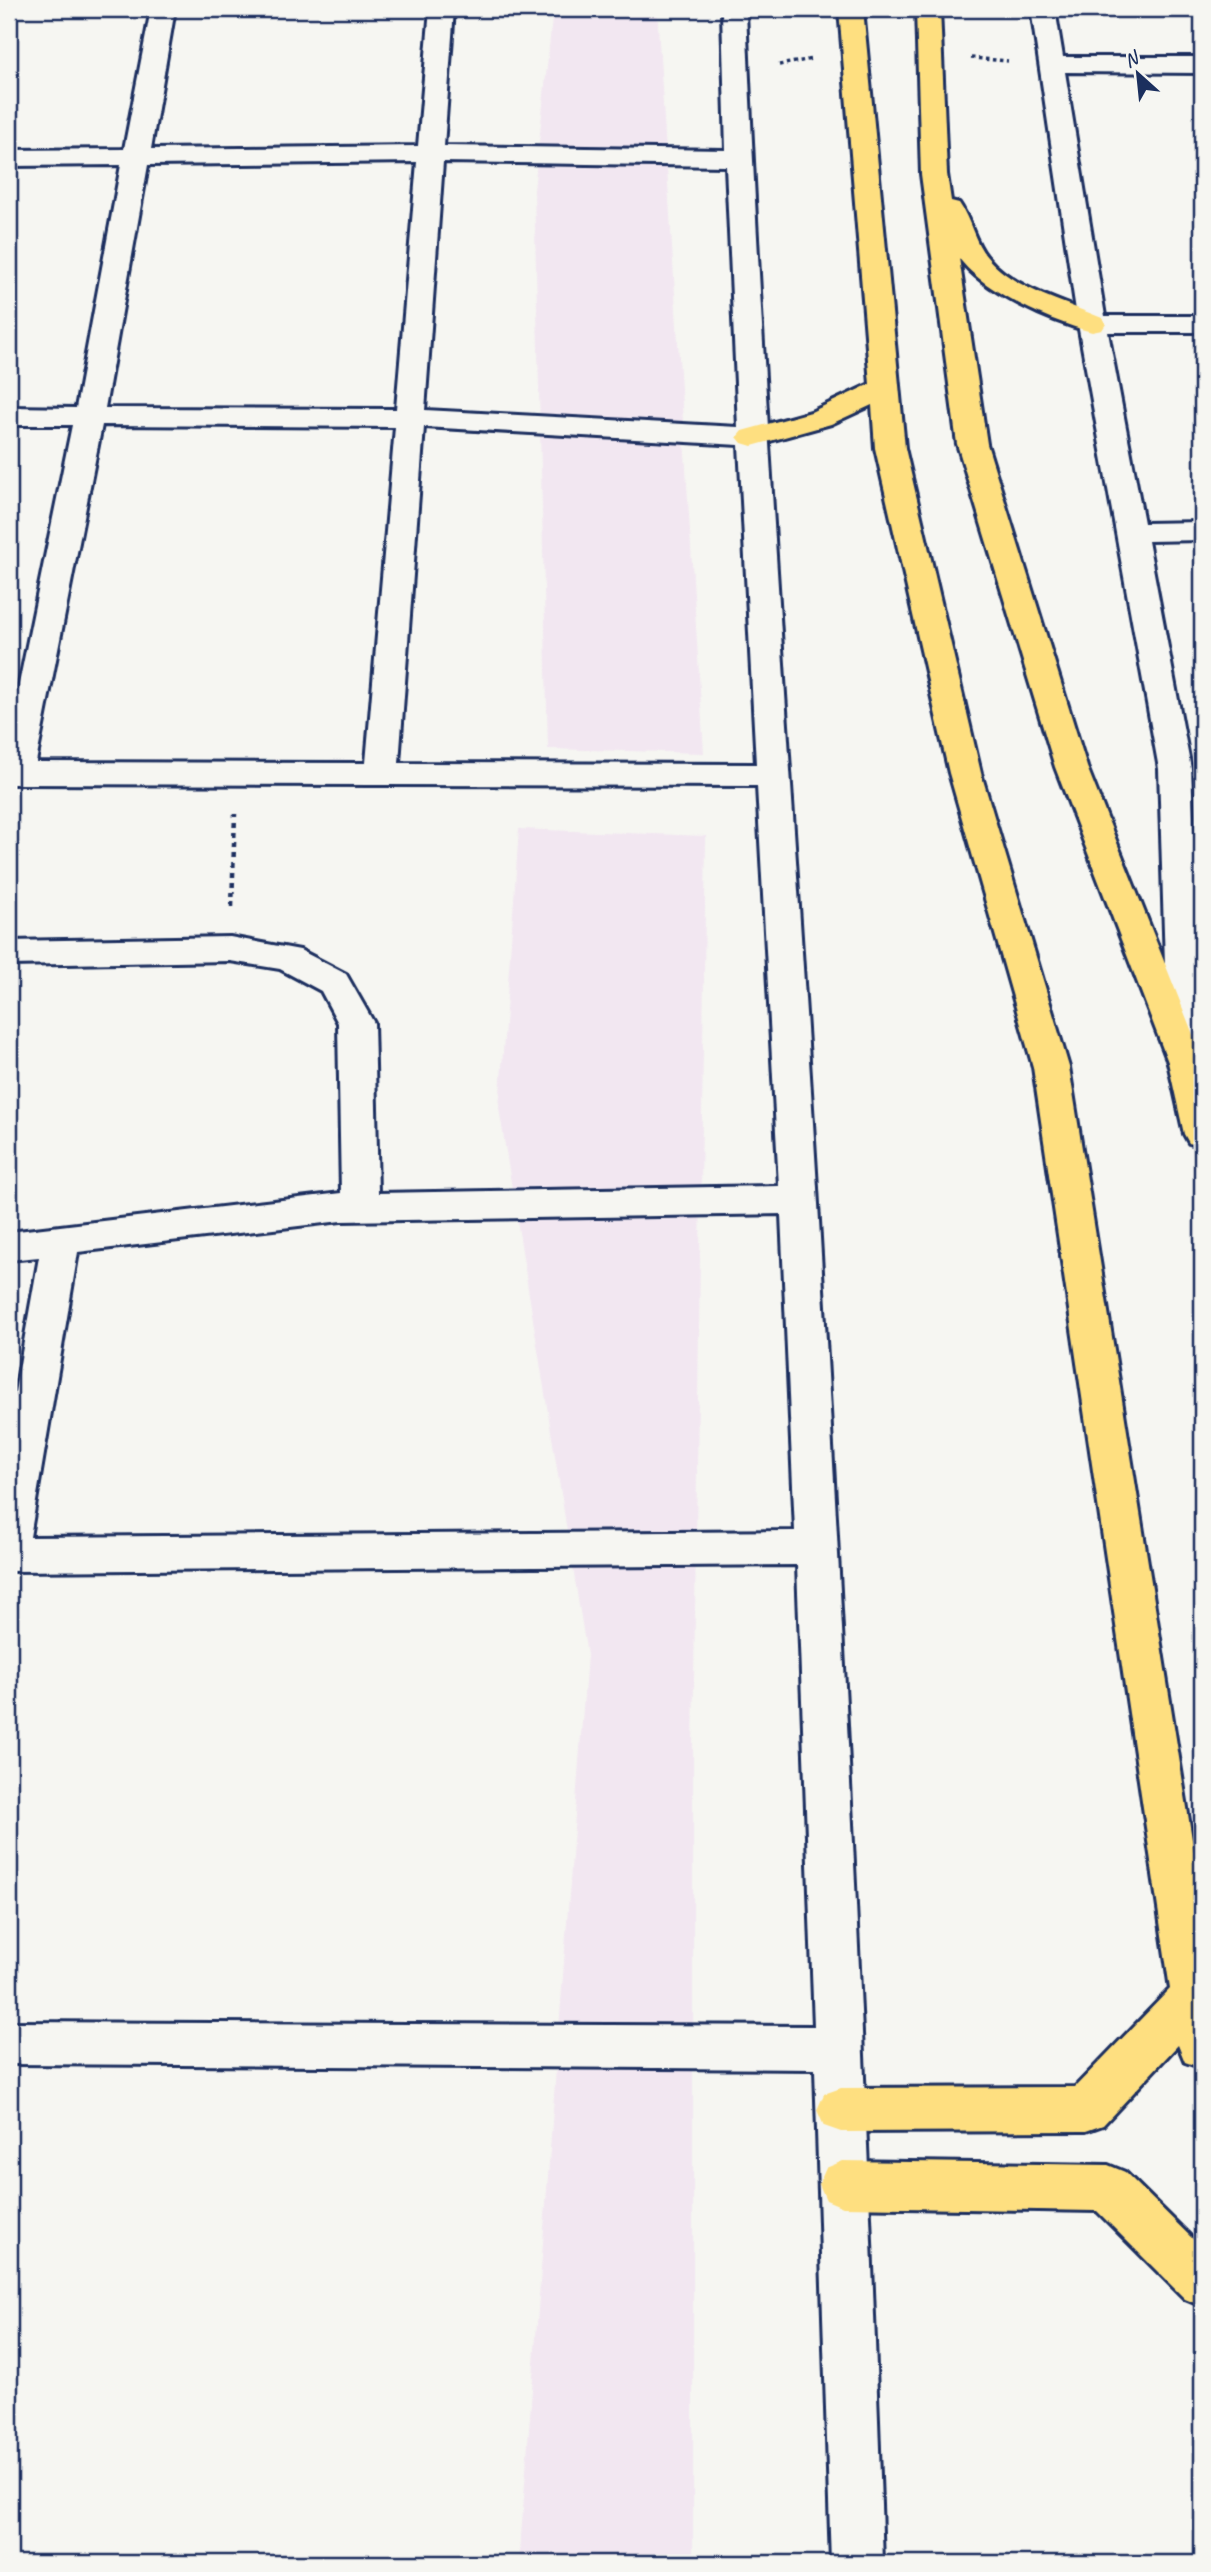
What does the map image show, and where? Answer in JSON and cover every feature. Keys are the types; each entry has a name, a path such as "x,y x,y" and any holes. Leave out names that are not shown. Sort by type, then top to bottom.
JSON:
{"main road":[{"path":"850,9 890,448 965,772 1051,1068 1202,2047"},
{"path":"928,9 934,174 972,444 1071,767 1194,1063 1202,1134"},
{"path":"934,174 969,249 985,271 1016,289 1092,324"},
{"path":"752,437 821,418 885,388"},
{"path":"841,2110 1086,2109 1195,1995"},
{"path":"843,2184 1108,2188 1202,2281"}],"street":[{"path":"163,9 89,415 13,773 773,775"},
{"path":"382,773 433,153 442,9"},
{"path":"1042,9 1092,324 1129,532 1189,769 1194,1063"},
{"path":"734,12 752,437 799,1200 817,1548 857,2563"},
{"path":"1051,64 1202,65"},
{"path":"9,158 433,153 739,158"},
{"path":"1092,324 1202,324"},
{"path":"9,416 411,418 752,437"},
{"path":"1129,532 1202,531"},
{"path":"9,953 230,950 288,958 334,983 356,1023 360,1207"},
{"path":"9,1246 360,1207 799,1200"},
{"path":"9,1539 61,1242"},
{"path":"9,1554 817,1548"},
{"path":"9,2043 838,2048"}],"path":[{"path":"736,74 854,50"},
{"path":"931,54 1051,64"},
{"path":"230,950 237,772"}],"shaded area":[{"path":"553,9 657,9 704,753 548,749 534,190"},
{"path":"519,829 706,836 693,1752 693,2563 519,2563 587,1655 499,1108"}]}
